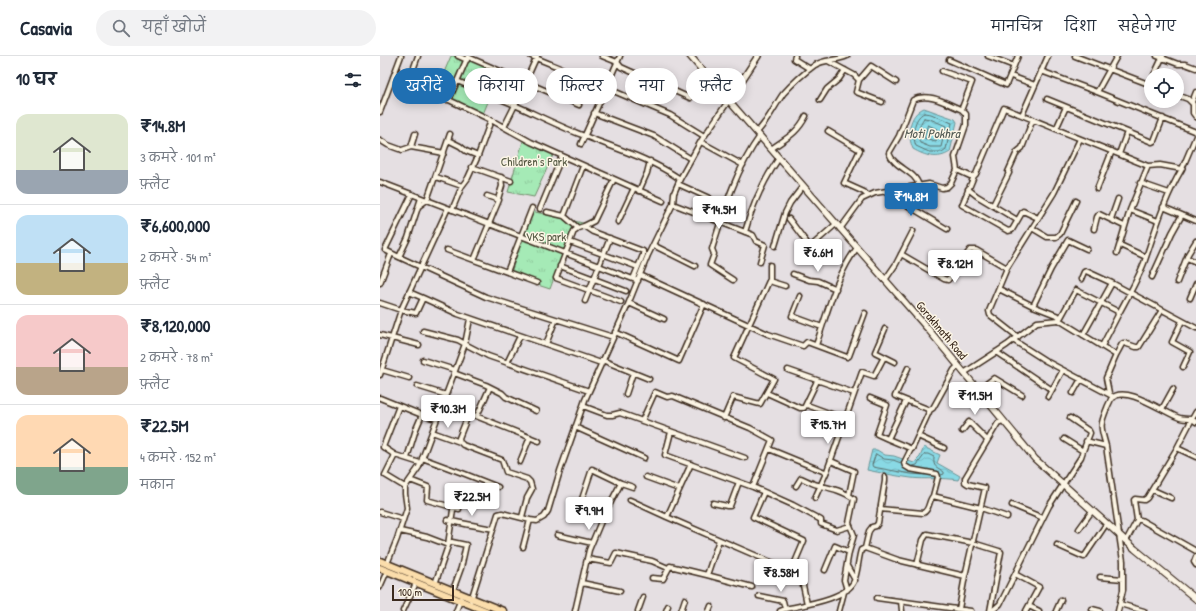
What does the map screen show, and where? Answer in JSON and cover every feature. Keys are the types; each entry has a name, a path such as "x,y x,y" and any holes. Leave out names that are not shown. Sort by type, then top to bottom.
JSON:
{"main road":[{"name":"Gorakhnath Road","path":"690,56 701,68"},
{"name":"Gorakhnath Road","path":"732,104 885,280 1035,459 1120,536 1196,599"},
{"path":"380,561 387,567 416,583 503,611"},
{"path":"380,568 387,567 453,590 461,597"},
{"path":"471,601 486,611"}],"street":[{"path":"396,68 401,56"},
{"path":"414,67 418,56"},
{"path":"458,56 468,58 492,68"},
{"path":"531,56 537,57 561,68"},
{"path":"602,56 617,62 621,67 686,96"},
{"path":"614,68 620,56"},
{"path":"746,74 758,56"},
{"path":"795,56 794,59 810,70"},
{"path":"733,280 709,264 714,255 712,249 720,222 743,165 758,134 782,95 816,64 828,60 842,59 848,56"},
{"path":"988,56 1014,66"},
{"path":"949,60 1005,85 1011,76 1018,56"},
{"path":"1022,115 1048,56"},
{"path":"1075,56 1144,81"},
{"path":"1097,92 1117,56"},
{"path":"1157,56 1163,57 1178,64 1185,64 1196,68"},
{"path":"532,68 537,57"},
{"path":"1158,68 1163,57"},
{"path":"468,58 457,81 584,136 650,161 680,179"},
{"path":"828,60 859,80"},
{"path":"882,102 856,92 859,80 871,66 896,82"},
{"path":"820,100 827,89 839,79 845,70"},
{"path":"942,71 972,82 961,109"},
{"path":"1042,71 1196,132"},
{"path":"1011,76 1035,85"},
{"path":"380,112 388,85 392,79"},
{"path":"538,87 579,105"},
{"path":"1196,92 1192,102 1193,115 1196,118"},
{"path":"617,93 670,115 704,136"},
{"path":"840,229 862,199 868,196 884,191 919,186 929,184 942,188 947,187 951,183 957,170 955,157 966,125 966,114 961,109 932,98 920,97 912,102 898,136 889,153 896,164 916,179 919,186"},
{"path":"1184,98 1192,102"},
{"path":"1047,99 1153,142 1163,118"},
{"path":"456,103 491,120 531,142 662,201"},
{"path":"581,144 598,104"},
{"path":"636,280 640,275 673,204 674,193 680,179 704,136 726,104"},
{"path":"504,127 515,105"},
{"path":"1056,129 1066,107"},
{"path":"1038,218 1024,211 1012,230 1008,231 962,204 1003,108 1148,166 1160,165 1182,169"},
{"path":"594,113 654,136 691,159"},
{"path":"771,150 794,133 801,126 806,116"},
{"path":"992,205 1009,172 1017,152 1022,148 1033,119"},
{"path":"380,375 401,310 420,267 478,156 491,120"},
{"path":"828,131 860,150 844,183 864,192 868,196"},
{"path":"1118,154 1127,132"},
{"path":"411,147 415,134"},
{"path":"419,206 427,200 450,134"},
{"path":"1102,346 1130,293 1146,257 1163,207 1182,169 1196,136"},
{"path":"1018,336 989,313 1007,268 1054,193 1080,139"},
{"path":"380,140 401,150 411,147 444,153"},
{"path":"448,140 466,151 478,156"},
{"path":"701,142 743,165"},
{"path":"1190,149 1196,152"},
{"path":"1097,189 1112,151"},
{"path":"540,208 562,156"},
{"path":"746,232 750,216 758,197 772,168 779,158"},
{"path":"639,191 647,173 650,161"},
{"path":"564,216 583,166"},
{"path":"1117,253 1125,229 1124,226 1148,166"},
{"path":"472,167 511,181"},
{"path":"957,170 970,176 974,176"},
{"path":"436,176 462,186"},
{"path":"474,260 499,200 502,186 501,178"},
{"path":"614,179 594,221 574,231 556,278 621,302"},
{"path":"380,182 636,280"},
{"path":"1140,183 1169,193"},
{"path":"678,184 710,198"},
{"path":"774,246 785,213 790,203 803,186"},
{"path":"618,222 634,188"},
{"path":"968,189 1017,220"},
{"path":"884,191 947,229"},
{"path":"412,194 382,250 486,297 614,335 679,361 704,304"},
{"path":"487,196 498,199"},
{"path":"399,257 408,238 421,198"},
{"path":"1111,219 1118,199"},
{"path":"1032,228 1047,237 1056,237 1060,234 1076,201"},
{"path":"673,204 754,236 756,241 765,244 760,262"},
{"path":"1163,207 1196,221"},
{"path":"507,272 532,208"},
{"path":"1130,210 1158,221"},
{"path":"547,212 564,216 578,228"},
{"path":"1094,229 1098,215 1100,214 1124,226"},
{"path":"1152,277 1182,215"},
{"path":"789,219 810,247 836,224"},
{"path":"471,601 498,514 500,513 538,521 544,517 548,511 575,427 602,361 629,303 636,280 638,267 644,254 642,251 593,232 584,226"},
{"path":"885,280 896,264 913,231"},
{"path":"1060,234 1068,240 1087,249"},
{"path":"584,301 610,238"},
{"path":"1032,306 1068,240"},
{"path":"1177,282 1196,241"},
{"path":"570,242 638,267"},
{"path":"1120,244 1146,257"},
{"path":"653,245 695,266"},
{"path":"816,345 836,289 851,255 857,248"},
{"path":"447,250 537,283"},
{"path":"901,254 948,280 970,250 976,250 1007,268"},
{"path":"380,283 391,254"},
{"path":"1187,258 1196,262"},
{"path":"724,418 733,397 760,405 774,378 734,358 770,280 770,265"},
{"path":"560,266 626,290"},
{"path":"1081,279 1086,271 1112,283 1196,328"},
{"path":"793,274 809,280 818,281 836,289"},
{"path":"640,275 768,334 803,346 806,342 848,357 865,313"},
{"path":"770,280 785,286"},
{"path":"1083,335 1112,283"},
{"path":"1190,298 1196,284"},
{"path":"999,289 1060,319 1116,355"},
{"path":"1060,319 1076,290 1116,311 1118,315"},
{"path":"409,292 470,319 602,361 649,379"},
{"path":"800,296 792,316 822,327"},
{"path":"380,303 415,314 423,298"},
{"path":"629,303 664,319"},
{"path":"1109,393 1106,378 1123,343 1139,347 1162,310"},
{"path":"380,587 407,508 405,487 422,458 465,344 470,319"},
{"path":"546,344 556,319"},
{"path":"964,373 1037,322 1060,319"},
{"path":"1182,321 1172,343 1190,352 1183,367"},
{"path":"884,329 875,352 895,362"},
{"path":"423,331 458,340 488,356 589,391"},
{"path":"380,335 419,345"},
{"path":"508,363 520,336"},
{"path":"1013,340 1046,361 1114,397"},
{"path":"996,352 1052,390"},
{"path":"815,498 831,461 862,372 874,376 884,357"},
{"path":"423,360 455,371 502,393 506,398 536,411"},
{"path":"880,509 923,513 927,510 931,497 933,496 938,477 937,474 910,469 905,466 904,463 930,410 933,408 954,370 958,366"},
{"path":"382,367 408,378"},
{"path":"908,368 895,396 930,410"},
{"path":"788,370 854,394"},
{"path":"1048,397 1063,370"},
{"path":"626,394 633,372"},
{"path":"978,390 994,378 1022,395"},
{"path":"1073,393 1081,379"},
{"path":"767,393 800,408 804,408 807,405 817,381"},
{"path":"417,386 446,395"},
{"path":"477,416 490,387"},
{"path":"1162,409 1173,389"},
{"path":"642,421 655,392 667,397 673,396 772,439 753,487"},
{"path":"1118,611 1123,590 1123,561 1101,422 1109,404 1114,397 1121,395 1140,398 1180,418 1194,420"},
{"path":"380,398 422,415 437,419"},
{"path":"870,398 887,406 877,434 911,449"},
{"path":"888,439 906,401"},
{"path":"443,403 539,441"},
{"path":"807,405 845,419"},
{"path":"399,406 383,447 395,454 420,463"},
{"path":"583,406 606,415 620,413 745,458"},
{"path":"1126,541 1138,520 1134,500 1146,499 1153,490 1194,420 1196,412"},
{"path":"460,442 459,438 469,413"},
{"path":"407,458 422,415"},
{"path":"991,611 1000,604 1049,506 1076,466 1083,451 1090,433 1088,429 1070,418"},
{"path":"959,609 981,508 984,487 968,484 965,478 998,423 1003,421"},
{"path":"962,431 969,422 988,440"},
{"path":"575,427 644,458"},
{"path":"432,432 502,460 506,472 527,479 530,482 532,489 527,498 522,517"},
{"path":"672,432 665,455 753,487 793,505 820,520 821,524 837,530 850,526"},
{"path":"918,436 944,448"},
{"path":"520,462 530,437"},
{"path":"1064,439 1083,451"},
{"path":"1086,441 1106,446"},
{"path":"1177,448 1196,457"},
{"path":"769,449 825,472 827,471"},
{"path":"395,454 385,475 405,487"},
{"path":"422,458 498,488"},
{"path":"831,461 854,471 849,495"},
{"path":"667,517 691,464"},
{"path":"605,515 580,505 592,469 633,487"},
{"path":"646,477 679,489"},
{"path":"866,548 869,530 876,526 885,477"},
{"path":"796,486 801,478 849,495 853,498 854,501 849,523 854,533 846,566 844,580 845,591 839,611"},
{"path":"410,480 428,487 427,500 459,509"},
{"path":"713,503 730,506 739,482"},
{"path":"575,611 592,543 621,483"},
{"path":"1153,490 1172,498"},
{"path":"764,492 753,517 804,541 793,567"},
{"path":"933,496 981,508 1007,517"},
{"path":"630,500 773,563 793,567 801,576 807,604"},
{"path":"1012,505 1043,518"},
{"path":"435,584 448,545 450,521 453,510"},
{"path":"1079,529 1092,510"},
{"path":"380,512 404,519"},
{"path":"523,547 530,520"},
{"path":"1138,520 1142,520 1196,550"},
{"path":"450,521 470,526 474,525 493,529"},
{"path":"1057,546 1084,557 1107,523"},
{"path":"400,531 427,537 448,545 452,542 467,546 453,590"},
{"path":"917,565 923,540 928,534 973,543 1001,552 991,611"},
{"path":"557,535 592,543"},
{"path":"708,575 719,540"},
{"path":"825,570 836,546 849,552"},
{"path":"780,611 837,596 845,591 855,580 860,550 866,548 898,560 965,576"},
{"path":"588,559 611,563 616,553 652,561 668,568 670,566 752,587"},
{"path":"1196,557 1194,561 1196,565"},
{"path":"846,566 855,580"},
{"path":"652,578 663,579 668,568"},
{"path":"1015,574 1039,587 1026,611"},
{"path":"1100,577 1123,579"},
{"path":"403,611 416,583"},
{"path":"582,583 620,591"},
{"path":"759,596 783,601 785,609"},
{"path":"456,611 461,597"},
{"path":"638,611 643,597"},
{"path":"877,598 971,611"},
{"path":"681,611 685,599"},
{"path":"1056,611 1061,600"},
{"path":"901,602 902,611"},
{"path":"1120,604 1144,611"},
{"path":"666,611 668,606"},
{"path":"709,611 711,606"},
{"path":"1029,606 1039,611"},
{"path":"1092,609 1100,611"}],"green space":[{"path":"451,56 464,56 489,68 464,68 464,104 487,104 483,114 456,101 456,68 446,68"},
{"name":"Children's Park","path":"524,138 554,153 534,197 508,192"},
{"name":"VKS park","path":"531,211 587,224 576,227 571,231 550,289 510,276"}],"water":[{"name":"Moti Pokhra","path":"924,108 955,119 957,122 950,152 941,156 932,156 922,154 913,149 910,138 910,126 915,115"},
{"path":"924,447 940,455 937,463 960,476 958,480 911,478 867,470 872,450 877,450 885,455 894,456 914,463 920,457"}]}
